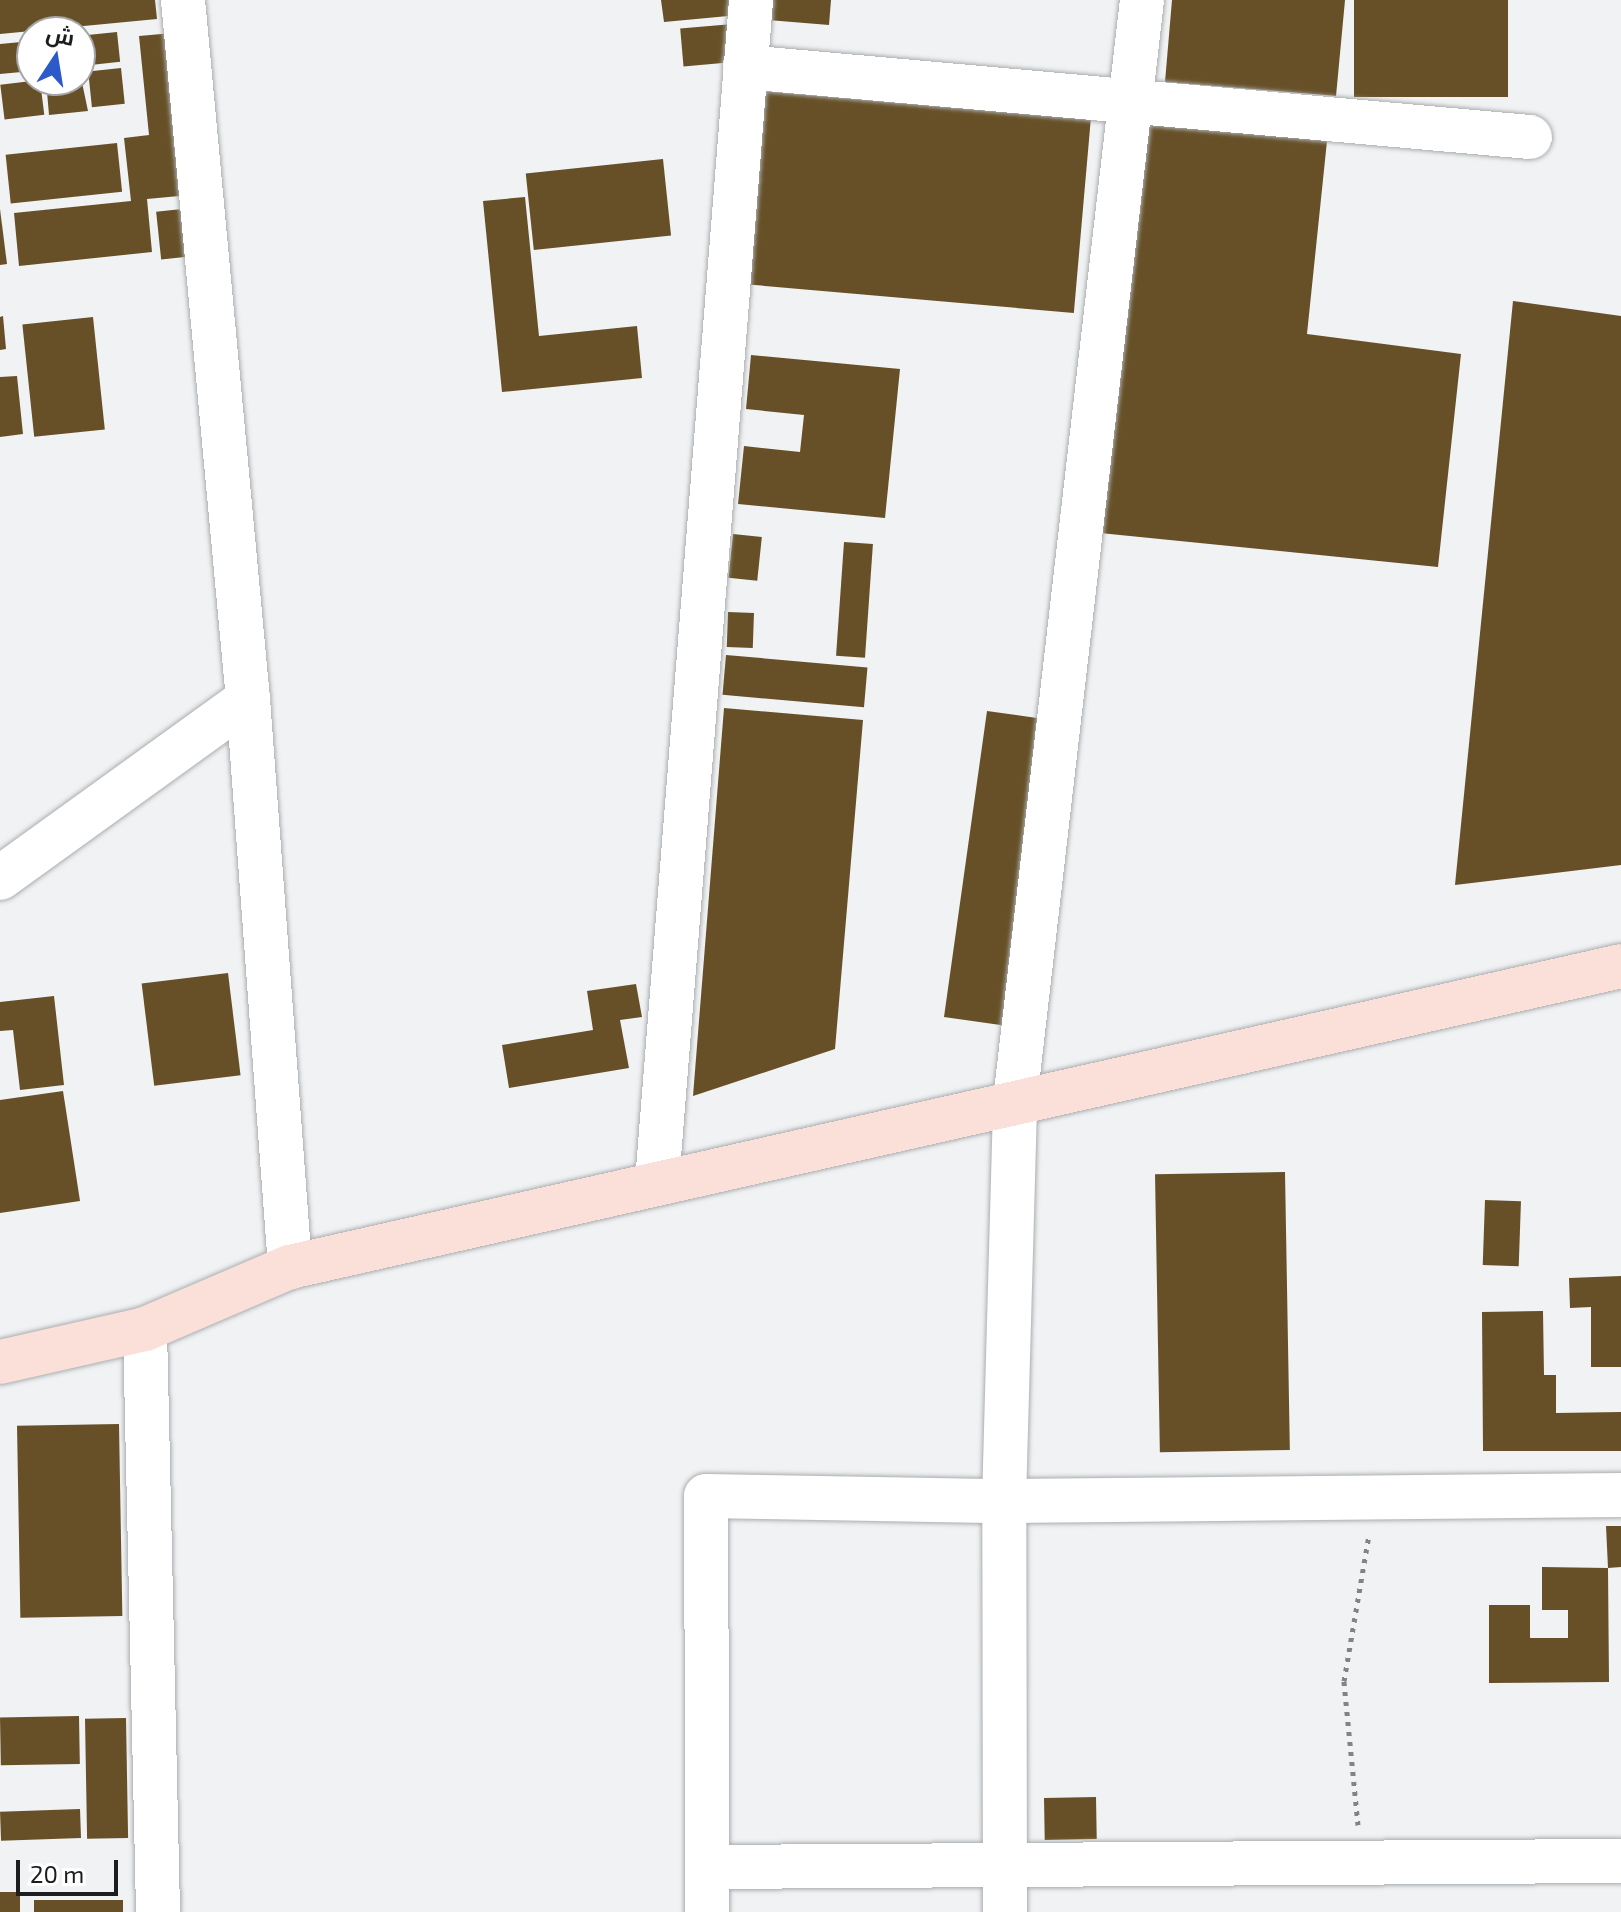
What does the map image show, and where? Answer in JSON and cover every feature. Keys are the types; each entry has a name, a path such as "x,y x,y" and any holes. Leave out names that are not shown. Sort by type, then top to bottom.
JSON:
{"main road":[{"path":"0,1362 145,1329 290,1267 1621,966"}],"street":[{"path":"183,0 248,699 290,1267"},
{"path":"657,1182 751,0"},
{"path":"1005,1912 1004,1501 1015,1101 1142,0"},
{"path":"745,67 1131,99 1530,137"},
{"path":"0,878 248,699"},
{"path":"145,1329 158,1912"},
{"path":"707,1912 706,1496 1004,1501 1621,1495"},
{"path":"707,1867 1621,1861"}],"path":[{"path":"1365,1863 1347,1771 1344,1681 1373,1497"}],"building":[{"path":"0,0 155,0 157,19 96,25 96,16 16,16 16,32 0,34"},
{"path":"661,0 737,0 739,15 664,22"},
{"path":"771,0 831,0 829,25 768,20"},
{"path":"1172,0 1345,0 1336,96 1165,82"},
{"path":"1354,0 1508,0 1508,97 1354,97"},
{"path":"733,24 736,62 684,66 680,29"},
{"path":"117,32 120,62 96,64 96,34"},
{"path":"173,33 190,195 147,199 152,252 19,266 14,213 131,201 124,138 149,135 139,36"},
{"path":"16,42 16,72 0,74 0,44"},
{"path":"121,68 125,104 92,107 91,96 96,96 96,71"},
{"path":"16,83 16,96 42,96 44,115 5,120 0,85"},
{"path":"763,91 1091,120 1074,313 746,284"},
{"path":"47,96 85,96 88,111 49,115"},
{"path":"1148,115 1327,141 1307,334 1461,354 1438,567 1100,533"},
{"path":"117,143 122,192 11,203 6,155"},
{"path":"663,159 671,236 534,250 526,173"},
{"path":"525,197 539,336 637,326 642,378 502,392 483,201"},
{"path":"0,209 7,264 0,265"},
{"path":"182,209 187,257 161,259 156,212"},
{"path":"1513,301 1621,316 1621,865 1455,885"},
{"path":"3,316 6,349 0,350 0,317"},
{"path":"93,317 105,429 34,437 22,324"},
{"path":"751,355 900,369 885,518 738,504 744,446 800,452 804,415 746,409"},
{"path":"17,376 23,434 0,437 0,377"},
{"path":"733,534 762,537 757,581 728,578"},
{"path":"844,542 873,544 865,658 836,656"},
{"path":"728,612 754,613 753,648 727,647"},
{"path":"726,655 867,667 864,707 723,695"},
{"path":"724,708 863,720 835,1049 693,1096"},
{"path":"987,711 1052,720 1009,1026 944,1017"},
{"path":"228,973 241,1075 154,1086 142,984"},
{"path":"636,984 642,1017 620,1020 629,1068 509,1088 502,1045 593,1030 587,991"},
{"path":"54,996 64,1085 20,1090 13,1030 0,1031 0,1002"},
{"path":"63,1091 80,1201 0,1213 0,1100"},
{"path":"1285,1172 1290,1450 1160,1452 1155,1174"},
{"path":"1485,1200 1521,1201 1519,1266 1483,1265"},
{"path":"1621,1276 1621,1367 1591,1367 1591,1307 1570,1308 1569,1278"},
{"path":"1543,1311 1544,1375 1556,1375 1556,1413 1621,1412 1621,1451 1483,1451 1482,1312"},
{"path":"119,1424 122,1616 20,1618 17,1426"},
{"path":"1606,1526 1621,1526 1621,1567 1608,1568"},
{"path":"1542,1567 1608,1568 1609,1682 1489,1683 1489,1605 1530,1605 1530,1638 1568,1638 1568,1610 1542,1610"},
{"path":"79,1716 80,1764 1,1765 0,1717"},
{"path":"126,1718 128,1838 87,1839 85,1719"},
{"path":"1096,1797 1097,1839 1045,1840 1044,1798"},
{"path":"80,1809 81,1838 1,1841 0,1812"},
{"path":"0,1892 20,1892 20,1912 0,1912"},
{"path":"34,1900 123,1900 123,1912 34,1912"}]}
